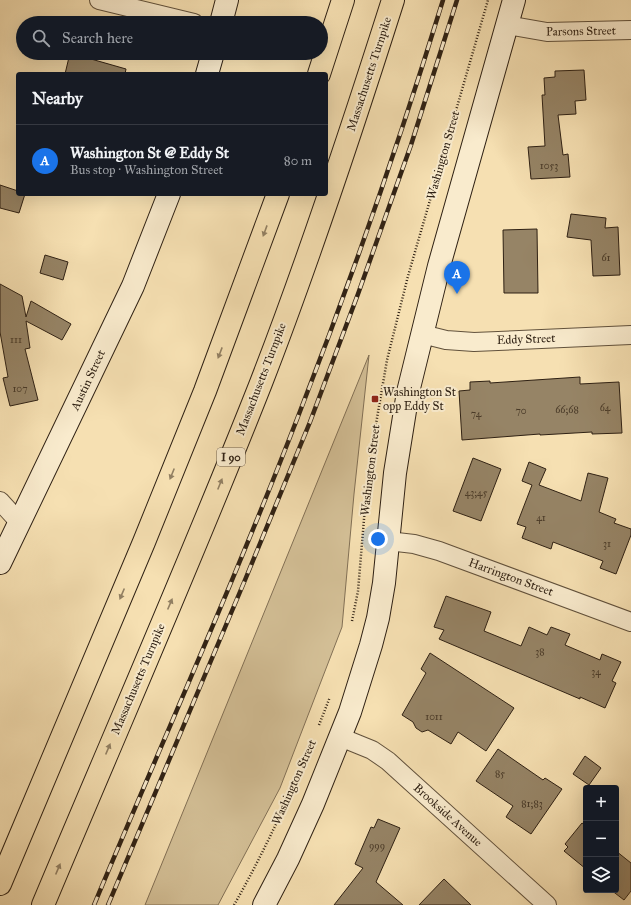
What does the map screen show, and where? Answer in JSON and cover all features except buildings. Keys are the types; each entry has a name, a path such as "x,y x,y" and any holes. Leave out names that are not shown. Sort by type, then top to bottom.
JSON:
{"highway":[{"path":"328,46 343,0"},
{"name":"Massachusetts Turnpike","path":"43,905 169,606 261,381 318,228 393,0"},
{"path":"320,72 324,60"},
{"path":"0,884 141,549 229,329 277,196"}],"main road":[{"path":"223,16 227,0"},
{"name":"Washington Street","path":"264,905 280,877 305,823 361,680 375,631 384,583 395,473 408,392 439,266 514,0"},
{"path":"207,72 210,60"},
{"name":"Austin Street","path":"0,563 133,286 168,196"}],"street":[{"path":"99,0 165,16"},
{"name":"Parsons Street","path":"507,25 547,32 567,33 631,30"},
{"name":"Eddy Street","path":"422,334 446,340 465,342 631,335"},
{"path":"0,501 20,523"},
{"name":"Harrington Street","path":"388,541 414,544 439,551 631,622"},
{"name":"Brookside Avenue","path":"340,736 372,750 388,761 547,905"}],"path":[{"name":"Washington Street","path":"351,627 358,591 371,453 387,360 408,276 488,0"},
{"name":"Washington Street","path":"317,731 332,690"},
{"name":"Washington Street","path":"234,905 262,854 287,802 308,751"}],"shaded area":[{"path":"369,355 342,627 280,788 218,905 145,905"}],"railway":[{"path":"94,905 224,599 299,414 338,312 375,208 410,105 443,0"},
{"path":"108,905 310,422 358,294 411,145 457,0"}],"place":[{"name":"Washington St @ Eddy St","path":"457,294"},
{"name":"Washington St opp Eddy St","path":"375,399"}]}
